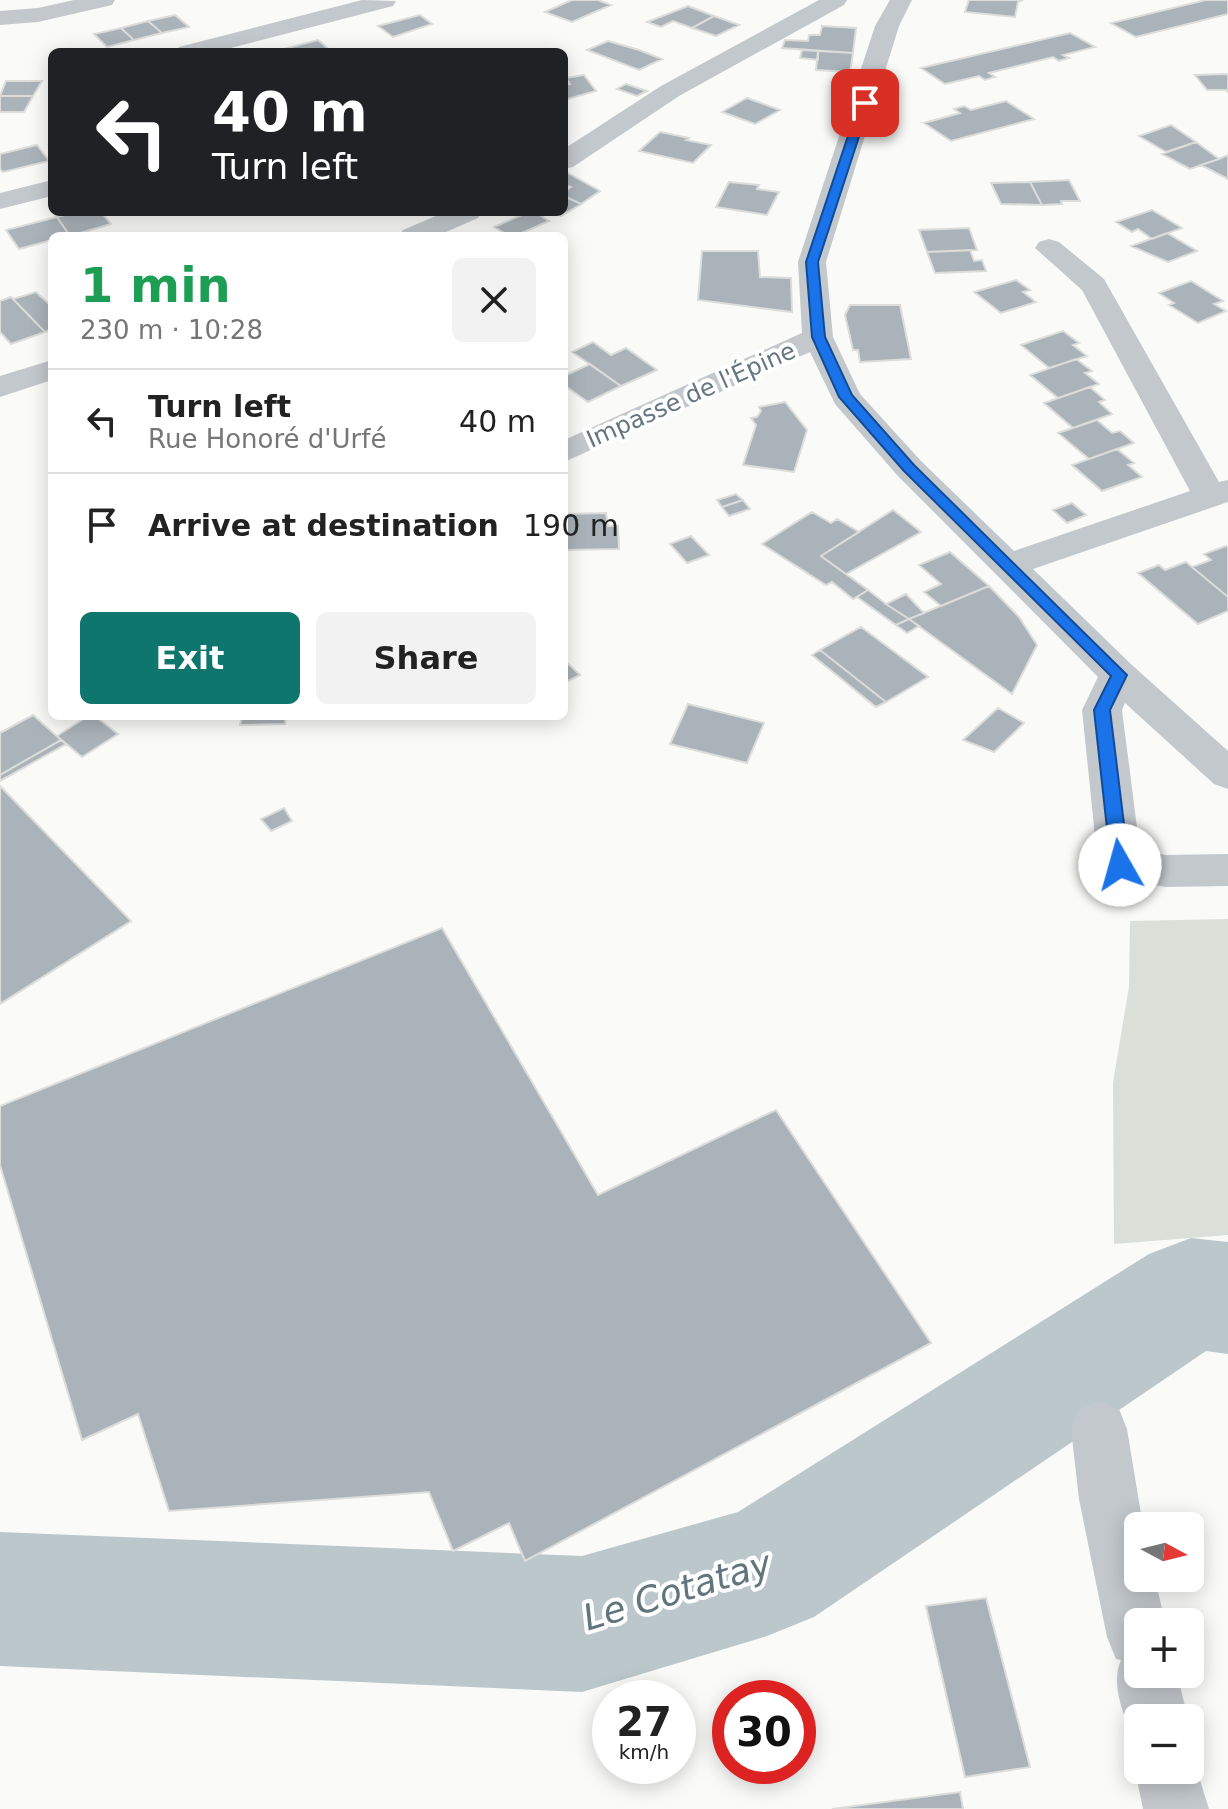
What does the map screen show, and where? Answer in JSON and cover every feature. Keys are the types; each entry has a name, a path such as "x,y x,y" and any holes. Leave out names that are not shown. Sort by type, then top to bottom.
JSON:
{"street":[{"path":"0,18 38,15 104,0"},
{"path":"568,158 670,91 836,0"},
{"path":"901,0 887,26 812,262 818,337 846,397 909,468 1119,675 1228,774"},
{"path":"203,48 385,1"},
{"path":"568,125 607,130"},
{"path":"0,201 48,189"},
{"path":"422,232 459,216"},
{"path":"1007,566 1219,493 1094,285 1049,248"},
{"name":"Impasse de l'Épine","path":"568,450 818,337"},
{"path":"0,387 48,370"},
{"path":"1119,675 1102,710 1120,865 1166,871 1228,870"},
{"path":"1099,1429 1108,1499 1132,1608"},
{"path":"1170,1784 1176,1809"}],"shaded area":[{"path":"1228,919 1228,1235 1114,1244 1113,1083 1129,987 1130,921"}],"building":[{"path":"572,0 598,0 611,5 572,22 545,12"},
{"path":"969,0 1023,0 1018,2 1015,17 965,12"},
{"path":"1206,0 1228,0 1228,14 1136,37 1111,23"},
{"path":"688,6 714,16 692,28 673,21 661,27 647,22"},
{"path":"175,15 189,27 162,33 148,21"},
{"path":"420,15 432,24 393,37 378,26"},
{"path":"714,16 739,25 716,36 692,28"},
{"path":"148,21 162,33 134,40 121,28"},
{"path":"822,26 856,28 853,53 782,48 785,40 808,41 809,35 820,35"},
{"path":"121,28 134,40 107,47 94,34"},
{"path":"1070,33 1095,47 1063,55 1069,58 1059,61 1053,57 989,73 995,77 985,80 979,76 945,84 921,68"},
{"path":"318,40 327,48 288,48"},
{"path":"608,41 662,59 639,70 587,50"},
{"path":"802,50 818,51 818,60 800,58"},
{"path":"818,51 853,53 850,72 816,70"},
{"path":"1228,74 1228,92 1207,90 1195,75"},
{"path":"584,75 596,91 568,99 568,78"},
{"path":"6,81 42,81 33,96 0,96"},
{"path":"626,84 647,91 637,96 617,89"},
{"path":"0,96 33,96 24,112 0,112"},
{"path":"747,98 780,110 755,124 722,112"},
{"path":"1006,101 1034,119 951,141 924,123 960,113 954,109 964,106 971,110"},
{"path":"1171,125 1196,142 1166,152 1139,136"},
{"path":"660,132 711,145 693,163 639,151"},
{"path":"1196,142 1219,159 1190,169 1162,154"},
{"path":"37,145 48,161 3,172 0,169 0,154"},
{"path":"1228,155 1228,179 1201,165 1219,159"},
{"path":"568,173 600,191 581,204 568,198 571,187 568,186"},
{"path":"1069,180 1080,201 1042,205 1030,182"},
{"path":"729,182 759,185 757,189 779,192 767,215 716,207"},
{"path":"1030,182 1042,205 1001,204 991,183"},
{"path":"568,198 581,204 568,212"},
{"path":"1152,210 1182,228 1152,239 1138,229 1132,232 1116,222"},
{"path":"104,216 111,224 84,232 67,232 57,217"},
{"path":"520,216 541,216 549,221 524,232 502,232 494,227"},
{"path":"57,217 67,232 48,232 48,241 19,249 6,230"},
{"path":"969,228 977,250 927,252 919,230"},
{"path":"1167,233 1197,251 1168,262 1131,246"},
{"path":"970,250 974,261 982,260 986,271 935,273 927,252"},
{"path":"702,251 758,251 760,277 791,278 792,312 698,300"},
{"path":"1016,280 1030,290 1023,292 1036,302 1001,313 974,292"},
{"path":"1191,281 1223,301 1214,304 1226,311 1198,323 1169,305 1174,303 1159,293"},
{"path":"36,292 48,303 48,331 45,332 13,299"},
{"path":"11,297 45,332 11,344 0,332 0,301"},
{"path":"850,305 900,305 911,359 860,362 858,350 853,350 845,315"},
{"path":"1063,331 1079,343 1073,345 1087,356 1049,368 1021,345"},
{"path":"593,342 611,355 626,348 657,370 621,386 572,352"},
{"path":"1076,359 1092,371 1085,373 1099,384 1058,398 1030,375"},
{"path":"590,364 621,386 588,402 568,388 568,374"},
{"path":"1090,387 1105,400 1099,402 1112,414 1073,428 1044,403"},
{"path":"785,402 807,430 794,472 743,465 756,425 751,418 757,417 761,411 759,407"},
{"path":"1097,420 1112,433 1120,431 1134,443 1089,459 1058,433"},
{"path":"1117,449 1134,463 1128,465 1142,477 1102,491 1072,465"},
{"path":"736,494 743,500 722,507 717,500"},
{"path":"743,500 750,509 729,516 722,507"},
{"path":"1072,503 1086,515 1067,523 1053,510"},
{"path":"893,510 921,532 846,574 821,556"},
{"path":"812,512 831,523 837,519 859,532 821,556 868,590 853,599 832,582 826,585 762,544"},
{"path":"606,513 608,526 618,526 619,549 568,550 568,514"},
{"path":"691,536 709,555 687,563 670,544"},
{"path":"1226,546 1228,597 1192,567 1211,560 1204,554"},
{"path":"950,552 989,586 941,606 924,592 941,584 919,565"},
{"path":"1186,562 1228,597 1228,611 1198,624 1138,573 1159,565 1165,570"},
{"path":"989,586 1019,617 1037,645 1012,694 909,619"},
{"path":"868,590 909,619 896,625 857,597"},
{"path":"906,594 924,613 909,619 886,604"},
{"path":"909,619 919,626 907,633 896,625"},
{"path":"861,627 928,677 886,702 820,650"},
{"path":"820,650 886,702 876,707 812,655"},
{"path":"568,664 580,675 568,681"},
{"path":"688,704 764,723 747,763 670,744"},
{"path":"998,708 1024,723 994,752 963,740"},
{"path":"33,715 61,740 0,775 0,733"},
{"path":"82,720 100,720 118,734 82,757 57,736"},
{"path":"241,720 286,720 285,724 240,725"},
{"path":"61,740 66,744 0,781 0,775"},
{"path":"0,786 131,921 0,1004"},
{"path":"284,808 292,821 271,831 261,819"},
{"path":"442,928 598,1195 776,1110 931,1343 525,1561 509,1523 453,1551 429,1492 169,1511 138,1414 82,1440 0,1165 0,1106"},
{"path":"986,1598 1030,1767 965,1777 926,1606"},
{"path":"960,1792 963,1809 832,1809"}],"waterway":[{"name":"Le Cotatay","path":"0,1599 582,1624 767,1570 1191,1293 1228,1298"}],"route":[{"path":"865,103 812,262 818,337 846,397 909,468 1119,675 1102,710 1120,865"}]}
